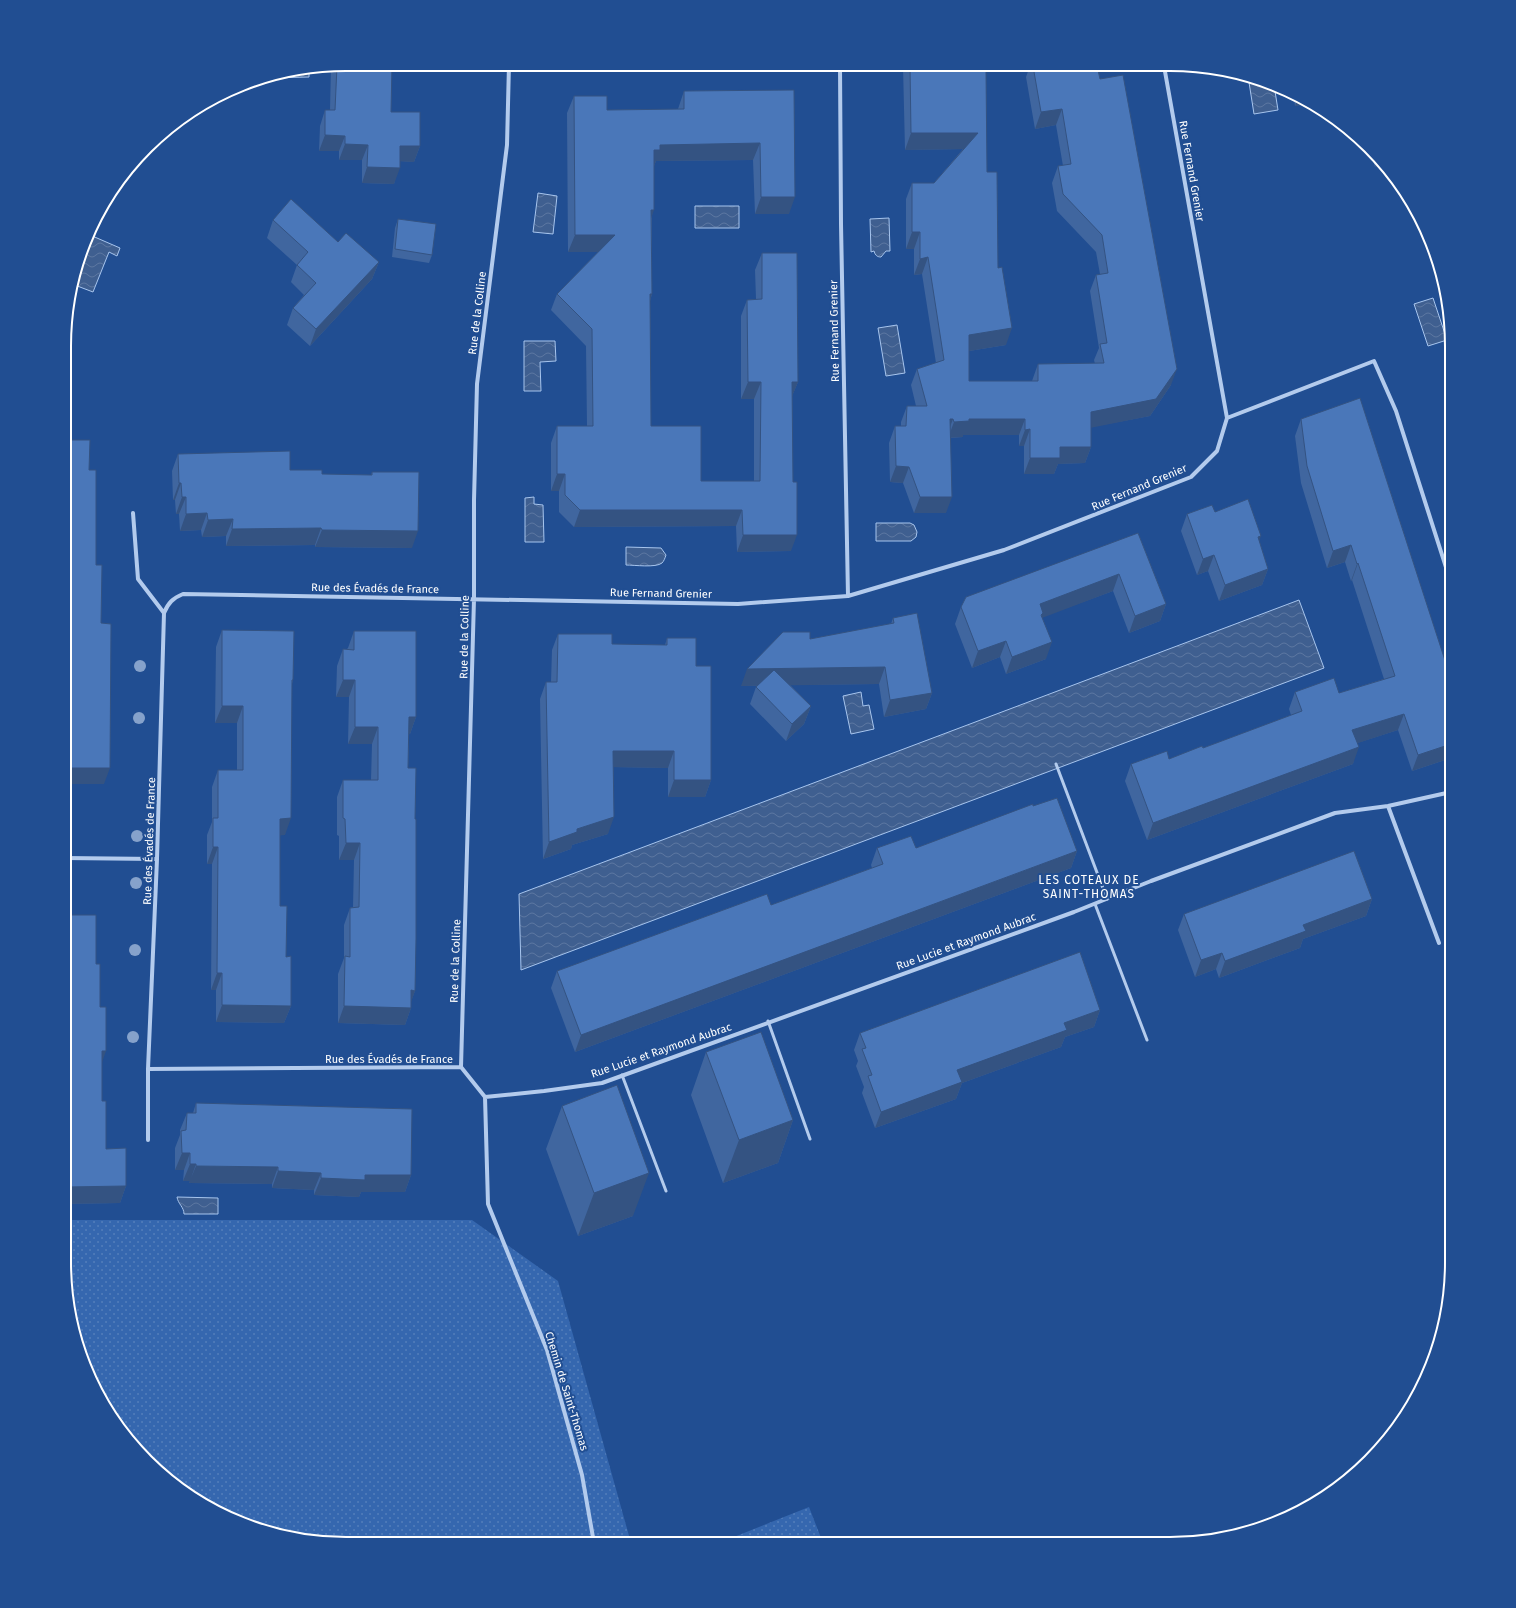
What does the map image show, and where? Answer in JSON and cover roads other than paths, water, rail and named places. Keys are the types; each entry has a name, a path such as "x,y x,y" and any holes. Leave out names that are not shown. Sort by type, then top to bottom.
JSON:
{"street":[{"name":"Rue de la Colline","path":"461,1068 474,599 474,500 477,384 507,146 509,71"},
{"name":"Rue Fernand Grenier","path":"840,71 841,232 848,596"},
{"name":"Rue Fernand Grenier","path":"474,599 738,604 848,596 1004,550 1191,477 1217,451 1227,418 1165,71"},
{"path":"1227,418 1374,361 1396,410 1445,564"},
{"path":"133,513 138,579 164,613"},
{"name":"Rue des Évadés de France","path":"148,1140 148,1069 158,859 164,613 167,606 174,598 183,594 474,599"},
{"name":"Rue Lucie et Raymond Aubrac","path":"485,1097 602,1083 1095,904 1151,881 1335,813 1388,806 1445,793"},
{"path":"1388,806 1439,943"},
{"path":"71,858 158,859"},
{"name":"Rue des Évadés de France","path":"148,1069 461,1068"},
{"path":"461,1068 485,1097"},
{"name":"Chemin de Saint-Thomas","path":"485,1097 488,1204 547,1350 582,1475 593,1537"}],"lane":[{"path":"1056,764 1107,899"},
{"path":"1095,904 1147,1040"},
{"path":"768,1022 810,1139"},
{"path":"622,1075 666,1191"}],"water":[{"path":"309,73 309,77 285,78"},
{"path":"1249,83 1275,92 1278,110 1254,114"},
{"path":"538,193 557,196 553,234 533,232"},
{"path":"695,206 739,206 739,228 695,228"},
{"path":"889,218 890,251 886,251 881,257 878,257 874,251 871,252 870,219"},
{"path":"94,237 120,248 117,256 109,252 93,292 77,286"},
{"path":"1433,298 1444,332 1445,341 1428,346 1414,304"},
{"path":"897,325 905,373 886,376 878,328"},
{"path":"524,341 555,341 556,361 540,362 541,391 524,391"},
{"path":"534,497 534,504 543,505 544,542 525,542 525,498"},
{"path":"876,523 910,523 914,525 917,532 916,537 911,541 876,541"},
{"path":"626,547 661,548 666,555 663,562 659,565 626,565"},
{"path":"1299,600 1324,668 521,970 519,894"},
{"path":"861,692 863,706 869,705 874,729 851,734 843,696"},
{"path":"177,1197 218,1198 218,1214 184,1214"}],"district":[{"name":"LES COTEAUX DE SAINT-THOMAS","path":"1089,887"}]}
